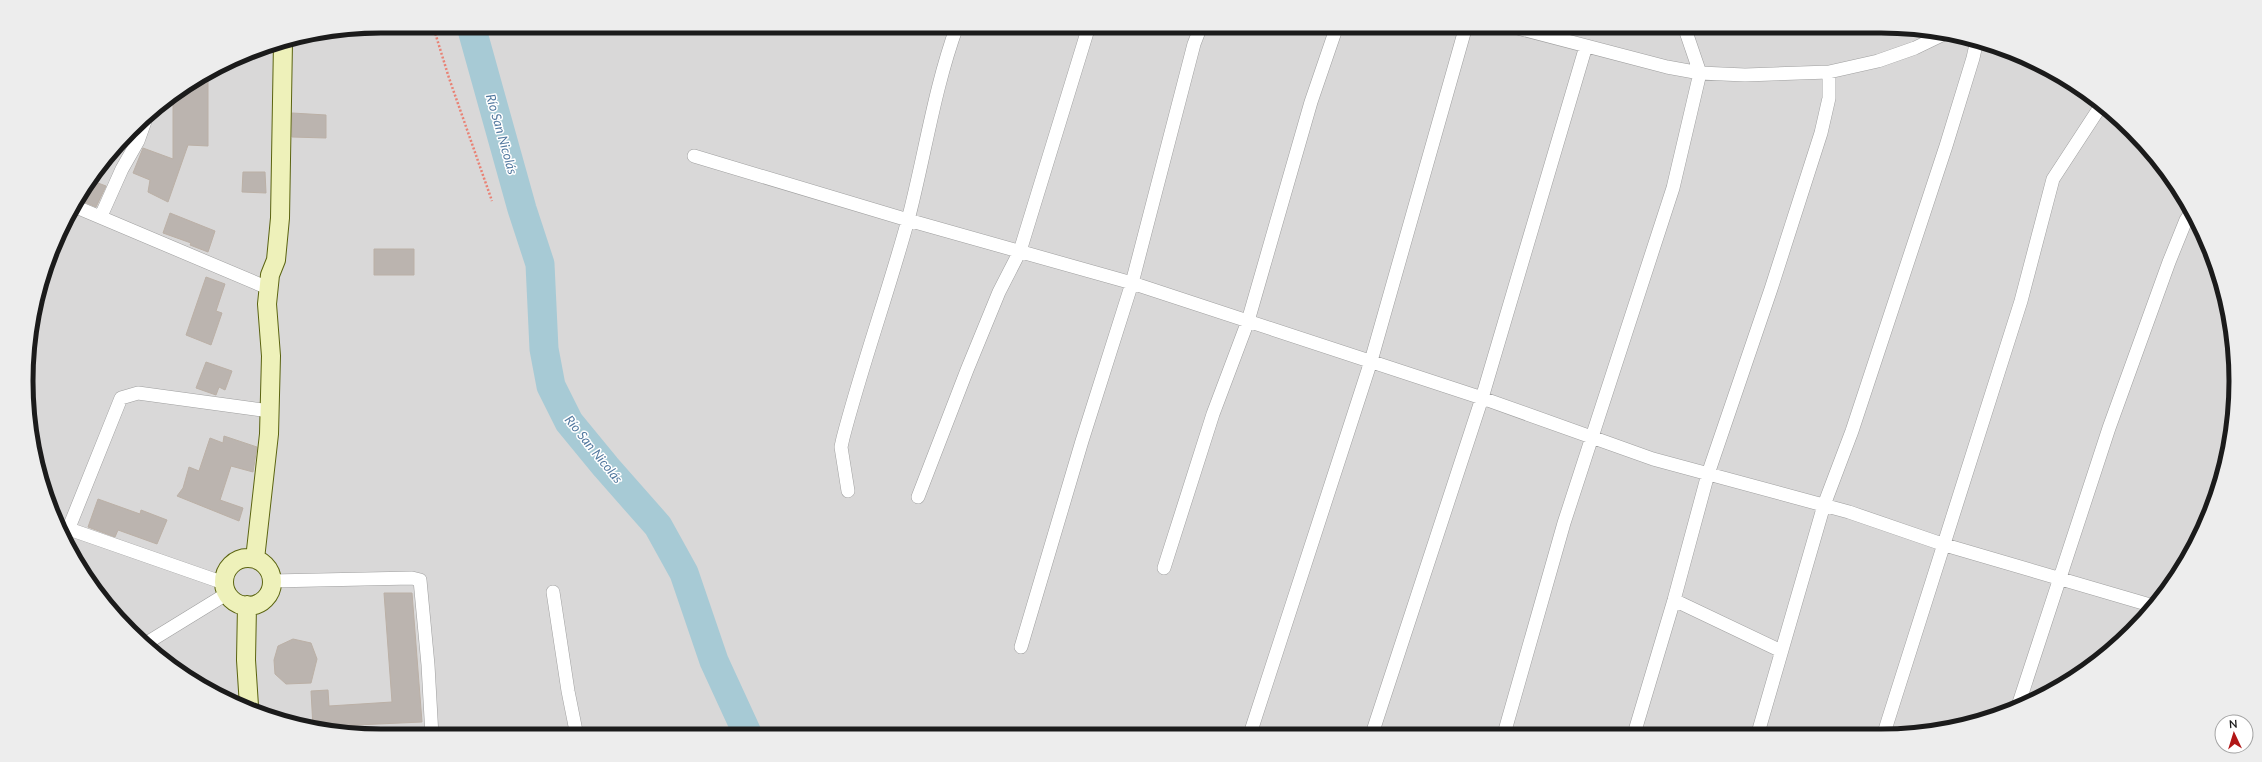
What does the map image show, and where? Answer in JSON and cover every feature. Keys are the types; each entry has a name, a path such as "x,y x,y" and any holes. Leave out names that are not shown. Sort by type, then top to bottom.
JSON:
{"street":[{"path":"848,491 841,448 843,438 908,220 948,50 954,33"},
{"path":"918,497 999,292 1020,251 1087,33"},
{"path":"1021,646 1082,441 1132,283 1194,44 1198,33"},
{"path":"1164,568 1213,414 1248,320 1311,102 1335,33"},
{"path":"1252,729 1371,361 1464,33"},
{"path":"1537,33 1667,67 1700,73 1745,75 1829,72 1885,58 1915,48 1936,38"},
{"path":"1505,729 1564,523 1594,438 1673,188 1700,73 1686,33"},
{"path":"1374,729 1482,398 1586,46"},
{"path":"1759,729 1824,505 1852,431 1946,146 1976,46"},
{"path":"255,559 270,411 271,356 266,304 268,288 276,260 280,211 283,47"},
{"path":"1635,729 1674,600 1708,474 1764,311 1821,133 1829,98 1829,72"},
{"path":"1885,729 1945,545 2021,301 2053,179 2098,109"},
{"path":"101,216 142,128"},
{"path":"694,156 908,220 1132,283 1482,398 1653,459 1824,505 1878,521 1945,545 2148,604"},
{"path":"79,208 268,288"},
{"path":"2020,700 2061,580 2109,428 2169,262 2188,217"},
{"path":"226,588 225,576 233,563 247,558 255,559 267,567 272,581 268,596 255,605 239,604 226,588 68,532 122,398 138,393 270,411"},
{"path":"272,581 412,578 420,580 428,665 432,729"},
{"path":"150,641 226,588"},
{"path":"553,592 568,691 576,729"},
{"path":"1674,600 1781,651"},
{"path":"247,605 246,660 249,703"}],"path":[{"path":"435,33 449,78 492,201"}],"shaded area":[{"path":"1881,33 1926,36 1971,45 1993,51 2035,69 2055,80 2093,105 2110,119 2143,152 2157,169 2182,207 2203,248 2211,269 2226,336 2229,381 2228,404 2226,426 2217,471 2203,514 2182,555 2157,593 2143,610 2110,643 2093,657 2055,682 2014,703 1971,717 1926,726 1881,729 381,729 336,726 291,717 269,711 227,693 207,682 169,657 152,643 119,610 92,574 69,535 59,514 45,471 36,426 34,404 33,381 36,336 51,269 69,227 80,207 105,169 119,152 152,119 169,105 207,80 248,59 269,51 313,40 358,34"}],"building":[{"path":"208,79 208,146 188,145 168,202 148,192 150,180 133,173 143,148 173,159 173,102"},
{"path":"292,113 326,115 326,138 292,137"},
{"path":"243,172 265,172 266,193 242,192"},
{"path":"96,182 106,186 96,207 83,202"},
{"path":"170,213 215,231 208,252 190,245 191,243 163,233"},
{"path":"374,249 414,249 414,275 374,275"},
{"path":"206,277 225,284 216,311 222,313 211,345 186,335"},
{"path":"206,362 232,371 225,390 219,387 216,395 196,388"},
{"path":"224,436 257,447 253,472 231,466 220,500 243,508 239,521 177,496 183,488 189,467 199,471 210,438 223,443"},
{"path":"98,499 140,514 141,510 167,520 157,544 118,530 115,537 88,527"},
{"path":"384,593 412,593 422,722 336,726 313,722 311,691 328,690 329,706 392,702"},
{"path":"293,639 311,643 317,659 311,683 286,684 275,674 274,660 278,646"}],"waterway":[{"name":"Río San Nicolás","path":"473,33 522,209 540,264 544,349 551,386 569,422 658,526 684,573 714,661 745,729"}]}
